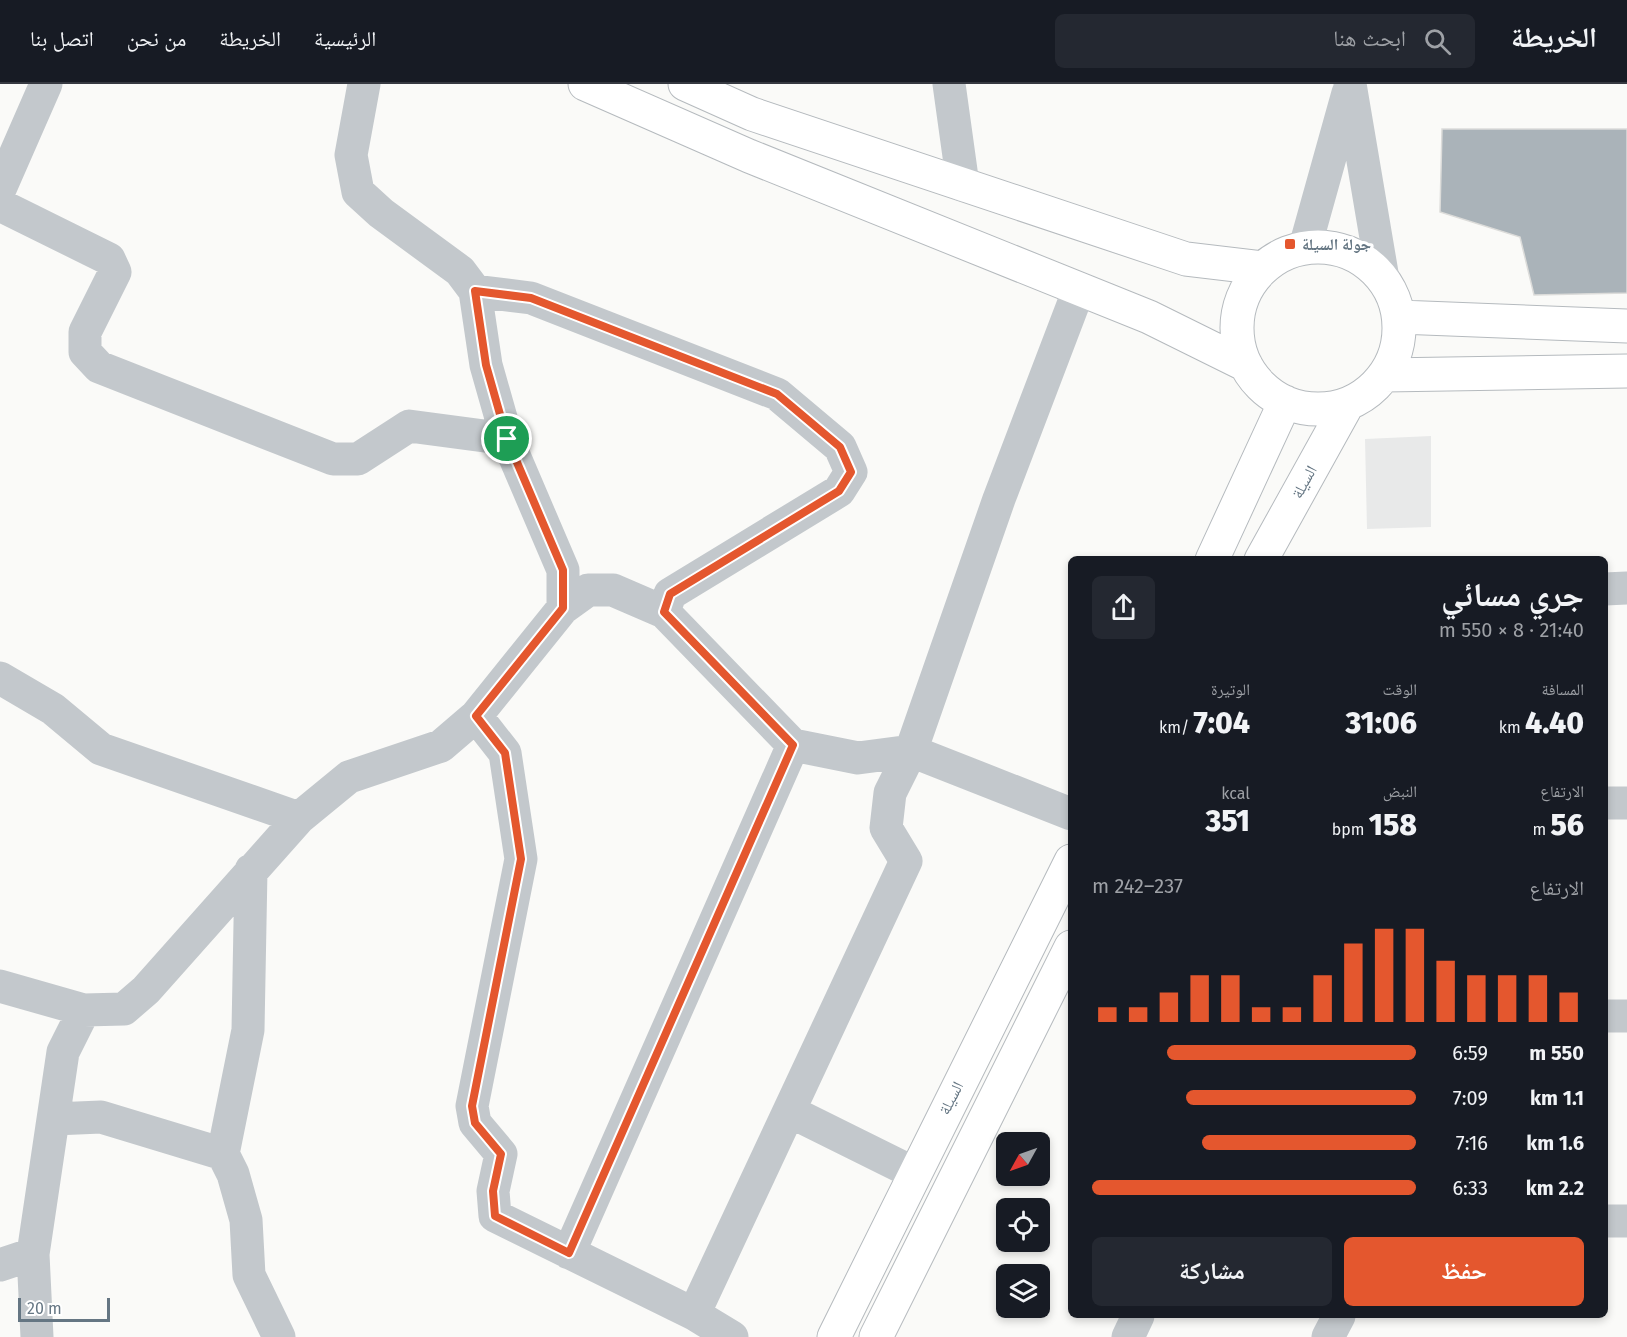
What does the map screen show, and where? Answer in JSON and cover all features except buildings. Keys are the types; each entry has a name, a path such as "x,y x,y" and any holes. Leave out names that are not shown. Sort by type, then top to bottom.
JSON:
{"main road":[{"path":"585,84 749,156 1149,317 1246,365"},
{"path":"685,84 752,114 1186,259 1262,268"},
{"path":"1305,247 1327,247 1348,252 1368,263 1383,279 1394,297 1399,317 1400,337 1395,357 1385,375 1368,393 1347,405 1306,410 1285,402 1263,387 1246,365 1238,340 1238,314 1246,289 1262,268 1282,254 1305,247"},
{"path":"1399,317 1627,326"},
{"path":"1385,375 1627,371"},
{"path":"1214,556 1285,402"},
{"name":"السيلة","path":"1263,556 1347,405"},
{"name":"السيلة","path":"834,1337 1068,867"},
{"path":"876,1337 1068,953"}],"street":[{"path":"0,189 46,84"},
{"path":"364,84 351,155 358,192 381,213 460,271 475,291 486,365 507,439 563,570 563,608"},
{"path":"949,84 963,185"},
{"path":"1305,247 1350,85"},
{"path":"1350,85 1383,279"},
{"path":"0,205 109,259 115,272 84,332 85,352 99,367 333,459 358,459 409,426 507,439"},
{"path":"694,1314 906,861 886,828 890,793 911,751 999,499 1079,289"},
{"path":"475,291 531,298 777,394 840,447 851,472 839,491 670,594 664,612"},
{"path":"1608,589 1627,588"},
{"path":"0,986 84,1010 124,1009 146,990 299,818 349,777 441,746 476,716 563,608 588,590 613,590 664,612 793,745 858,758 911,751 1068,813"},
{"path":"0,678 53,708 101,749 299,818"},
{"path":"476,716 505,753 521,859 472,1106 475,1123 501,1154 493,1191 495,1216 694,1314 732,1337"},
{"path":"569,1253 793,745"},
{"path":"1608,803 1627,803"},
{"path":"251,870 248,1030 223,1154 233,1174 246,1220 249,1275 279,1337"},
{"path":"38,1337 33,1254 63,1052 84,1010"},
{"path":"1608,1016 1627,1016"},
{"path":"789,1111 914,1173"},
{"path":"54,1119 102,1117 223,1154"},
{"path":"1608,1221 1627,1221"},
{"path":"0,1265 33,1254"},
{"path":"1128,1337 1137,1318"},
{"path":"1328,1337 1338,1318"},
{"path":"1344,1318 1344,1337"}],"shaded area":[{"path":"1431,436 1431,527 1367,529 1365,439"}],"place":[{"name":"جولة السيلة","path":"1290,244"}],"route":[{"path":"475,291 531,298 777,394 840,447 851,472 839,491 670,594 664,612 793,745 569,1253 495,1216 493,1191 501,1154 487,1134 475,1123 472,1106 521,859 505,753 476,716 563,608 563,570 507,439 486,365 475,291"}]}
